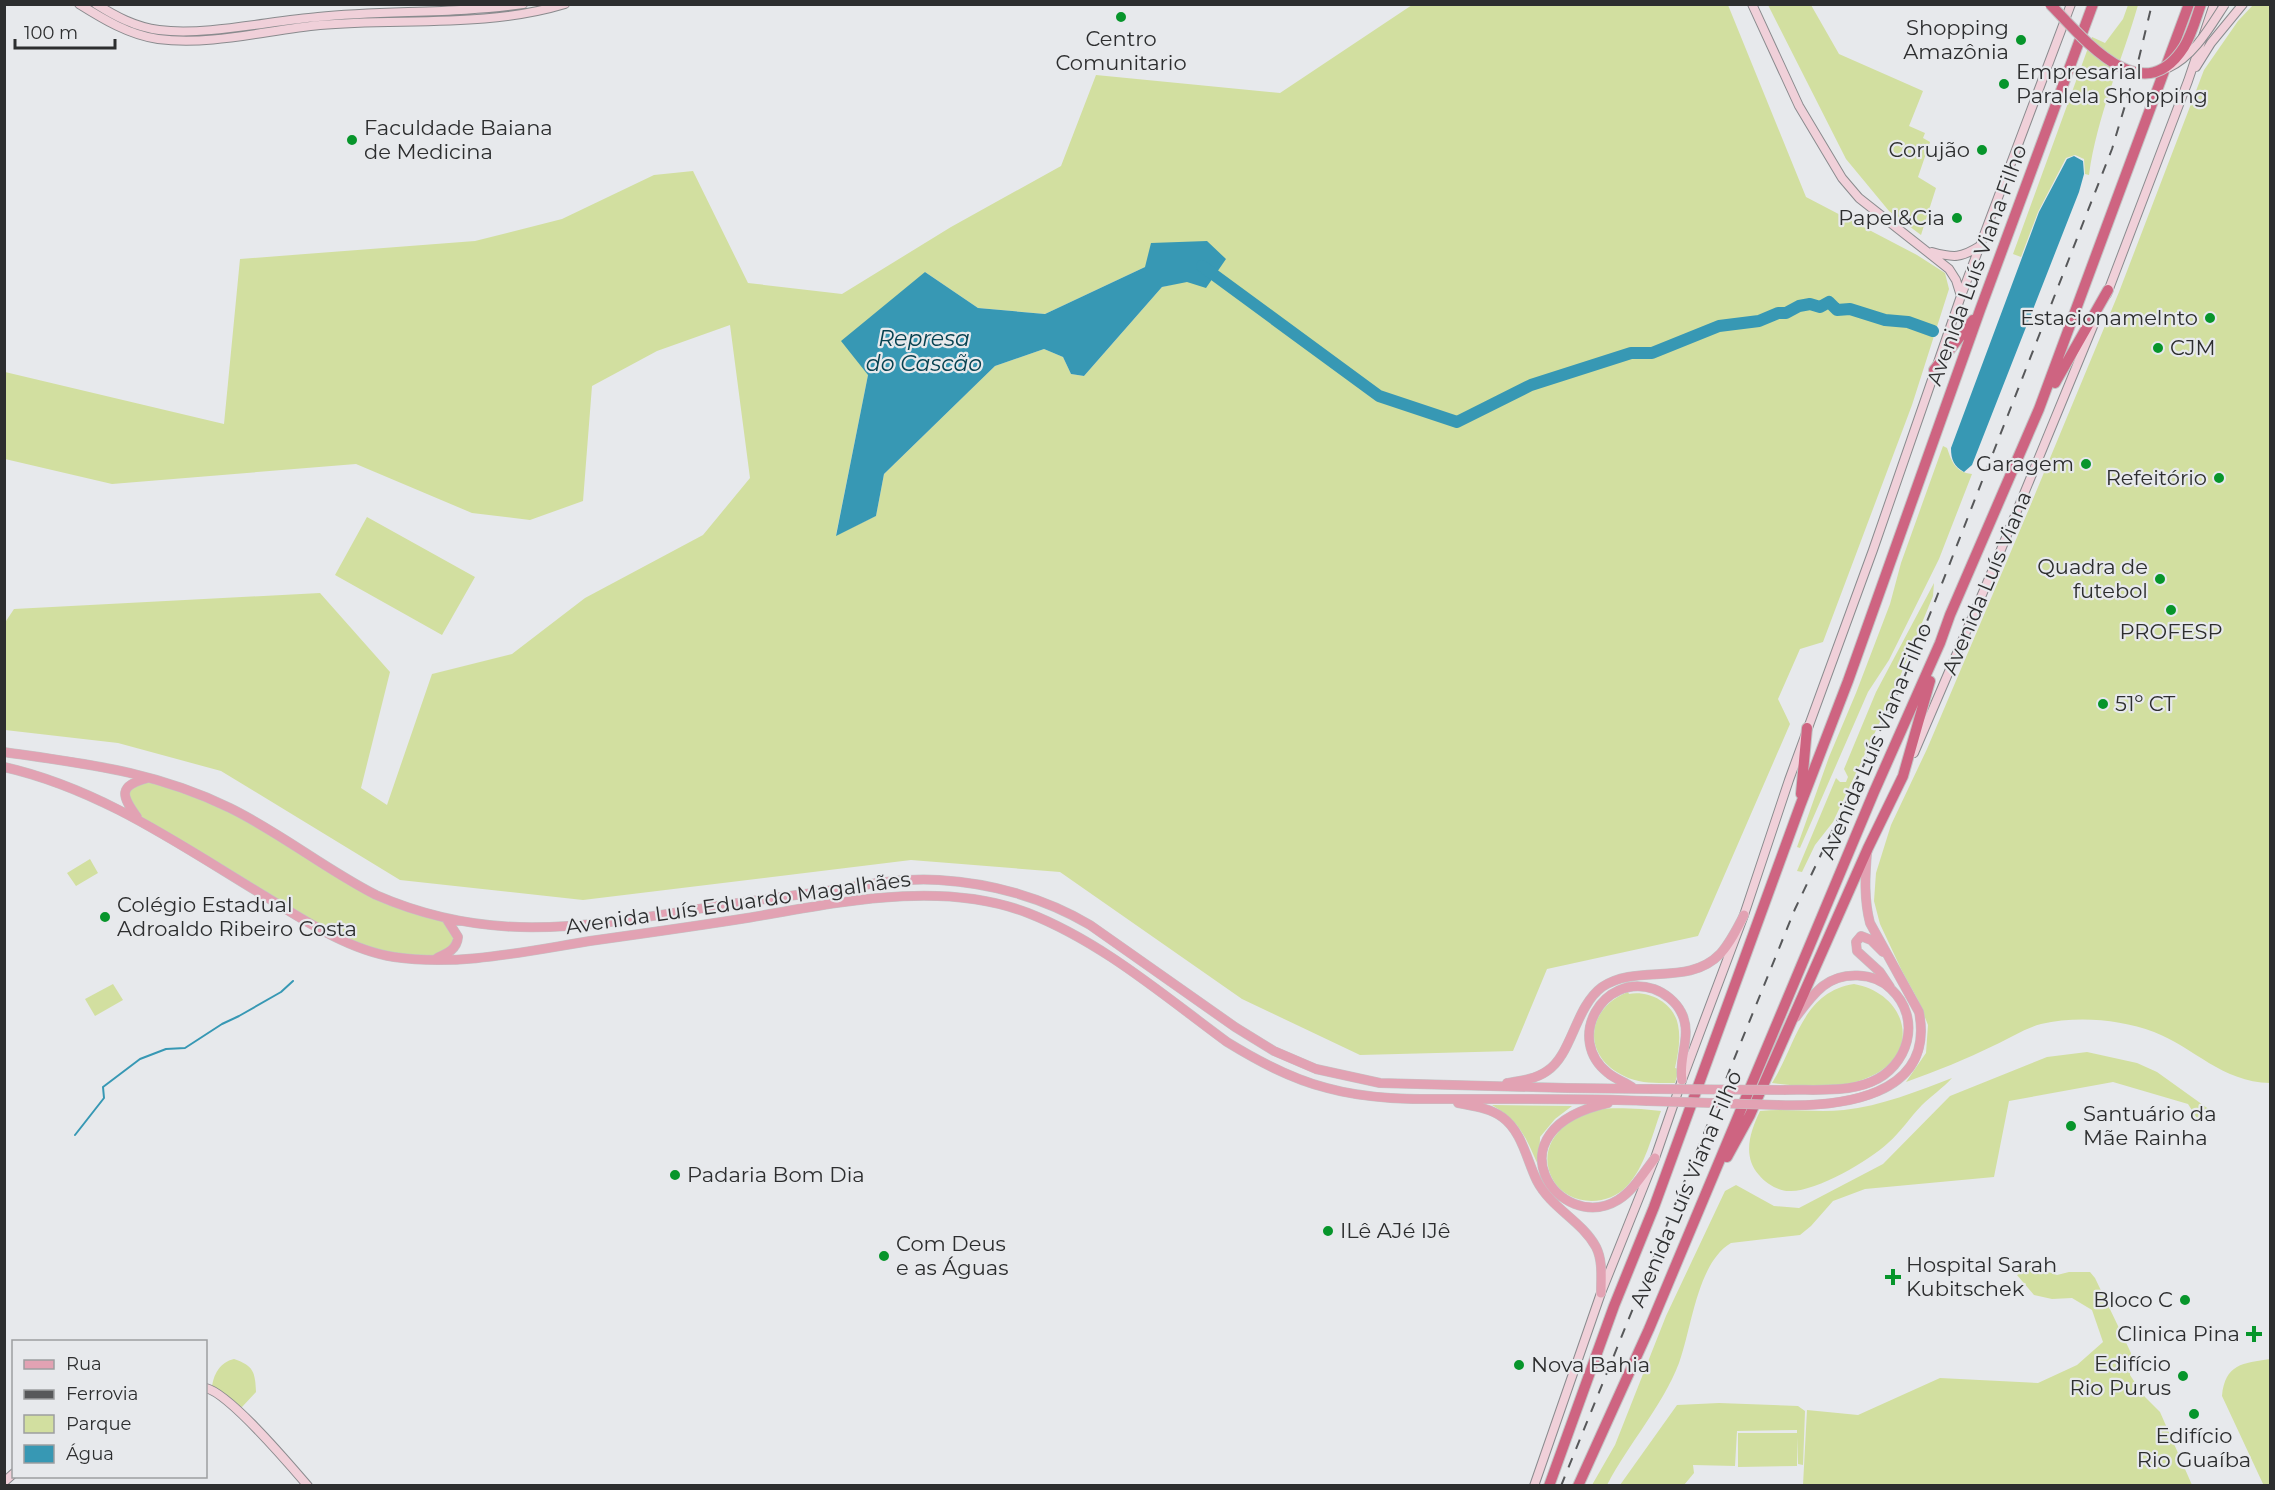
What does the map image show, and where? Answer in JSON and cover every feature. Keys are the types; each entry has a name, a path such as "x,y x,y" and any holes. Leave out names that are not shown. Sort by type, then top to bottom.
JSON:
{"highway":[{"path":"2050,4 2099,53 2119,67 2137,72 2162,71 2186,45 2201,4"},
{"name":"Avenida Luís Viana Filho","path":"1549,1485 1848,681 1980,310 2093,4"},
{"name":"Avenida Luís Viana Filho","path":"1579,1484 1644,1340 1870,802 2039,409 2188,4"},
{"path":"2039,409 2108,290"},
{"path":"1934,370 1980,310"},
{"path":"1700,1205 1750,1115 1868,848 1903,776 1940,643"},
{"path":"1800,806 1807,728"}],"main road":[{"path":"79,4 110,23 144,36 181,40 321,25 493,18 534,12 565,4"},
{"path":"96,4 111,14 144,27 183,32 320,16 433,13 523,4"},
{"path":"1752,4 1799,106 1842,178 1859,198 1953,274 1961,296"},
{"name":"Avenida Luís Viana Filho","path":"1534,1485 1601,1293 1655,1158 1744,915 1807,728 1873,550 1934,370 2071,4"},
{"path":"2108,290 2188,81 2214,4"},
{"path":"2162,71 2179,62 2191,51 2225,4"},
{"path":"2188,81 2211,43 2243,4"},
{"path":"1926,250 1944,255 1961,256 1980,246"},
{"name":"Avenida Luís Viana","path":"1903,776 1993,569 2108,290"},
{"name":"Avenida Luís Eduardo Magalhães","path":"4,752 102,765 179,786 232,809 376,895 446,918 513,928 586,926 884,883 938,880 1016,892 1070,913 1090,925 1274,1052 1345,1077 1380,1083 1784,1090 1843,1089 1869,1083 1882,1077 1895,1066 1904,1053 1908,1023 1903,1005 1880,972 1857,951 1856,942 1861,936 1871,940 1891,960"},
{"name":"Avenida Luís Eduardo Magalhães","path":"4,767 60,782 137,818 314,926 365,949 390,956 429,960 490,956 842,903 908,896 967,899 1024,912 1076,934 1227,1042 1249,1055 1300,1079 1326,1088 1387,1098 1622,1100 1778,1106 1830,1105 1854,1101 1886,1089 1909,1069 1916,1055 1922,1026 1919,1012 1870,923 1865,895 1868,848"},
{"path":"137,818 125,799 124,792 129,784 150,777"},
{"path":"1472,1086 1512,1082 1546,1072 1559,1058 1594,993 1610,982 1624,977 1682,972 1708,964 1723,950 1744,915"},
{"path":"429,960 451,951 456,946 458,937 446,918"},
{"path":"1793,1021 1825,984 1841,977 1864,976 1891,988"},
{"path":"1635,1088 1608,1073 1597,1061 1589,1036 1592,1020 1604,999 1629,987 1645,986 1662,992 1675,1003 1682,1013 1686,1041 1682,1080"},
{"path":"1447,1100 1488,1110 1503,1117 1513,1128 1537,1181 1548,1197 1589,1237 1596,1248 1600,1260 1601,1293"},
{"path":"1622,1100 1577,1112 1556,1125 1544,1144 1542,1154 1544,1174 1549,1184 1558,1194 1580,1206 1595,1207 1608,1204 1628,1192 1655,1158"},
{"path":"207,1388 235,1407 308,1485"}],"green space":[{"path":"1412,5 1728,5 1806,197 1917,255 1945,273 1949,289 1912,405 1823,642 1800,649 1778,699 1790,724 1698,936 1547,969 1513,1051 1360,1055 1242,999 1060,872 911,860 583,900 400,880 221,771 118,743 5,730 4,624 14,609 320,593 390,672 361,788 387,805 432,674 512,654 585,598 703,535 750,478 730,325 657,351 592,386 583,501 530,520 472,513 356,464 112,484 5,459 5,372 224,424 240,259 475,241 562,219 654,175 693,171 748,283 842,294 951,227 1061,166 1096,75 1280,93","holes":["1145,267 1187,281 1162,287 1084,376 1071,374 1063,357 1044,349 995,366 884,474 876,516 836,535 868,375 925,272 978,308 1045,314"]},
{"path":"1768,5 1811,5 1839,54 1923,91 1909,126 1925,133 1923,138 1930,142 1918,177 1936,188 1921,235 1889,211 1846,159"},
{"path":"2128,5 2138,5 2104,110 2089,175 2085,174 2084,159 2075,155 2066,158 2038,212 2021,257 2013,254 2092,37 2105,43 2123,19"},
{"path":"2253,5 2270,5 2270,1083 2237,1077 2223,1071 2154,1032 2127,1024 2098,1020 2069,1020 2041,1024 1962,1060 1906,1082 1926,1053 1928,1025 1880,924 1874,901 1876,873 1891,825 1927,749 2119,292 2204,70 2238,21"},
{"path":"1943,446 1947,448 1958,469 1972,474 1939,559 1889,660 1868,692 1800,848 1797,847 1829,757 1890,604 1901,563"},
{"path":"367,517 475,577 442,635 335,575"},
{"path":"1934,583 1933,596 1892,696 1833,822 1815,845 1802,872 1797,871 1836,778 1840,782 1846,782 1848,777 1844,769 1876,692"},
{"path":"143,779 201,795 358,886 446,918 458,937 441,956 390,956 314,926 137,818 126,788"},
{"path":"90,859 98,873 76,886 67,873"},
{"path":"113,984 123,1000 95,1016 85,999"},
{"path":"1854,984 1873,990 1887,1000 1897,1012 1902,1026 1902,1041 1896,1055 1885,1068 1856,1082 1832,1086 1772,1083 1802,1022 1812,1009 1837,989"},
{"path":"1628,992 1629,994 1645,994 1660,1000 1676,1017 1679,1041 1675,1068 1679,1069 1675,1083 1630,1079 1610,1067 1601,1057 1595,1045 1594,1032 1597,1020 1614,999"},
{"path":"2087,1052 2137,1063 2157,1072 2210,1110 2210,1119 2200,1123 2188,1104 2113,1082 2009,1101 1994,1177 1865,1189 1833,1201 1800,1235 1731,1243 1710,1265 1697,1297 1684,1349 1664,1395 1607,1485 1592,1485 1615,1445 1666,1316 1725,1191 1736,1185 1774,1206 1799,1208 1883,1164 1950,1096 2047,1057"},
{"path":"1952,1078 1922,1105 1897,1134 1879,1150 1828,1181 1802,1190 1787,1191 1769,1184 1754,1168 1749,1144 1760,1111 1834,1111 1858,1108 1899,1097"},
{"path":"1492,1105 1572,1106 1555,1119 1540,1137 1539,1167 1522,1132 1510,1118"},
{"path":"1599,1110 1661,1111 1639,1170 1627,1186 1619,1193 1598,1201 1577,1199 1558,1187 1548,1165 1548,1153 1551,1143 1566,1125 1587,1113"},
{"path":"2034,1267 2057,1275 2069,1272 2090,1272 2095,1278 2131,1353 2130,1375 2143,1395 2160,1412 2192,1485 1803,1485 1807,1410 1858,1415 1940,1378 2038,1383 2077,1365 2103,1342 2092,1310 2072,1298 2052,1299 2034,1295 2017,1275"},
{"path":"234,1359 246,1364 255,1379 256,1392 242,1407 212,1388 218,1370 225,1363"},
{"path":"2270,1359 2270,1485 2264,1486 2222,1396 2224,1385 2231,1371 2244,1364"},
{"path":"1719,1403 1798,1406 1805,1411 1803,1465 1798,1464 1797,1437 1797,1466 1738,1467 1738,1433 1797,1433 1797,1430 1737,1431 1735,1466 1693,1465 1694,1473 1684,1485 1620,1485 1677,1405"}],"water":[{"path":"2074,156 2083,161 2084,174 2079,192 1972,465 1964,472 1954,462 1951,448 2039,212 2067,159"},
{"name":"Represa do Cascão","path":"1207,241 1226,259 1206,288 1187,282 1162,287 1084,376 1071,374 1063,357 1044,349 995,366 884,474 876,516 836,536 868,375 841,341 925,272 978,308 1045,314 1145,267 1151,243"}],"waterway":[{"path":"1202,266 1379,396 1457,422 1531,385 1631,353 1652,353 1719,326 1759,321 1778,313 1786,313 1799,306 1810,304 1820,307 1829,302 1837,310 1850,309 1885,320 1908,322 1933,331"},
{"path":"75,1135 104,1098 103,1087 140,1059 166,1049 185,1048 222,1024 281,992 293,981"}],"railway":[{"path":"1561,1486 1795,909 1897,695 1932,609 2112,149 2138,62 2152,4"}],"place":[{"name":"Centro Comunitario","path":"1121,17"},
{"name":"Shopping Amazônia","path":"2021,40"},
{"name":"Empresarial Paralela Shopping","path":"2004,84"},
{"name":"Faculdade Baiana de Medicina","path":"352,140"},
{"name":"Corujão","path":"1982,150"},
{"name":"Papel&Cia","path":"1957,218"},
{"name":"Estacionamelnto","path":"2210,318"},
{"name":"CJM","path":"2158,348"},
{"name":"Garagem","path":"2086,464"},
{"name":"Refeitório","path":"2219,478"},
{"name":"Quadra de futebol","path":"2160,579"},
{"name":"PROFESP","path":"2171,610"},
{"name":"51º CT","path":"2103,704"},
{"name":"Colégio Estadual Adroaldo Ribeiro Costa","path":"105,917"},
{"name":"Santuário da Mãe Rainha","path":"2071,1126"},
{"name":"Padaria Bom Dia","path":"675,1175"},
{"name":"ILê AJé IJê","path":"1328,1231"},
{"name":"Com Deus e as Águas","path":"884,1256"},
{"name":"Hospital Sarah Kubitschek","path":"1893,1277"},
{"name":"Bloco C","path":"2185,1300"},
{"name":"Clinica Pina","path":"2254,1334"},
{"name":"Nova Bahia","path":"1519,1365"},
{"name":"Edifício Rio Purus","path":"2183,1376"},
{"name":"Edifício Rio Guaíba","path":"2194,1414"}]}
